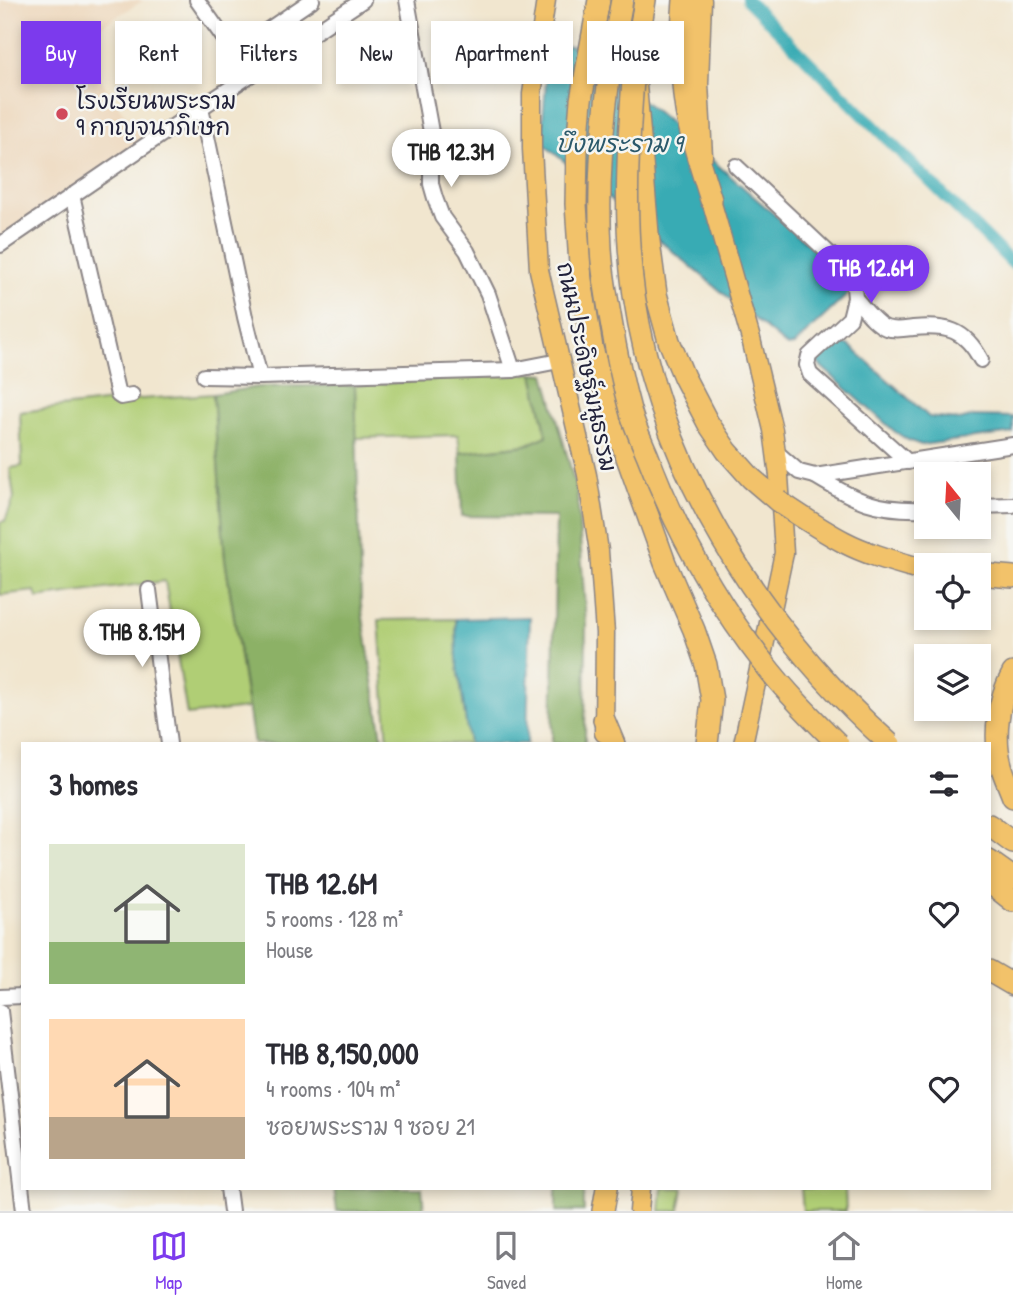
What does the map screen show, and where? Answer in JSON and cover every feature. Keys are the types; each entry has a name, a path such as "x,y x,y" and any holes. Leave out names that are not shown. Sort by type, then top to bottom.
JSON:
{"highway":[{"path":"599,0 581,100 577,149 576,204 581,280 592,348 611,413 664,563 694,630 706,665 712,700 707,742"},
{"path":"622,0 608,79 601,142 601,250 617,354 630,412 656,479 691,552 730,616 764,664 836,742"},
{"path":"642,21 645,0"},
{"path":"684,0 682,84 686,112 711,200"},
{"path":"633,84 627,192 634,295 646,357 666,421 708,515 761,602 795,646 832,687 888,742"},
{"path":"635,84 648,234 656,294 669,341 708,423 727,451 751,478 778,501 846,543 914,566"},
{"path":"991,575 1011,576"},
{"path":"1013,673 996,730 1000,764 1013,797"},
{"path":"604,720 613,742"},
{"path":"991,827 1013,844"},
{"path":"991,862 1013,878"},
{"path":"991,884 1013,901"},
{"path":"991,972 1013,985"},
{"path":"602,1211 607,1190"}],"main road":[{"name":"ถนนประดิษฐ์มนูธรรม","path":"546,0 532,94 532,149 539,270 587,475 599,551 604,633 604,742"},
{"path":"702,0 699,84 703,159 711,200 751,339 773,430 784,553 743,742"},
{"path":"599,1190 602,1211"},
{"path":"639,1211 641,1190"}],"street":[{"path":"197,0 216,27"},
{"path":"282,21 313,0"},
{"path":"322,27 363,0"},
{"path":"407,0 432,132 431,184 435,198 442,216 467,251 488,294 513,370"},
{"path":"0,245 237,84"},
{"path":"201,108 260,377"},
{"path":"736,166 853,276 855,298 850,318 809,356 807,365 810,374 908,462"},
{"path":"72,195 118,395 132,395"},
{"path":"855,298 883,327 893,330 920,327 946,329 960,333 972,344 981,360"},
{"path":"204,376 513,370 559,361"},
{"path":"815,476 1013,445"},
{"path":"775,451 799,472 815,476 846,495 873,506 914,510"},
{"path":"991,506 1013,505"},
{"path":"149,590 169,742"},
{"path":"0,997 21,996"},
{"path":"0,1011 17,1100 21,1163"},
{"path":"23,1190 24,1211"},
{"path":"228,1190 231,1211"}],"shaded area":[{"name":"โรงเรียนพระราม 9 กาญจนาภิเษก","path":"0,0 144,0 101,26 101,21 21,21 21,84 101,84 101,80 143,141 0,239"}],"green space":[{"path":"533,373 547,436 526,445 460,453 458,435 356,438 355,385"},
{"path":"533,373 545,374 577,492 586,624 585,742 552,742 556,517 462,516 460,453 526,445 547,436"},
{"path":"355,385 361,605 383,742 254,742 225,559 213,394 258,387"},
{"path":"213,394 225,559 248,708 187,715 165,581 37,598 35,591 0,595 0,522 5,521 14,498 10,468 22,466 20,412 112,401"},
{"path":"456,619 457,659 469,742 388,742 379,620"},
{"path":"334,1190 422,1190 424,1211 337,1211"},
{"path":"556,1190 584,1190 584,1211 556,1211"},
{"path":"662,1190 683,1190 679,1211 660,1211"},
{"path":"801,1190 845,1190 846,1211 803,1211"}],"water":[{"name":"บึงพระราม 9","path":"573,46 587,57 587,84 621,84 657,112 848,279 849,293 794,345 787,346 541,142 546,84 573,84"},
{"path":"831,344 849,345 929,417 959,420 975,416 1013,417 1013,433 921,445 908,440 894,431 816,362"},
{"path":"530,617 527,742 469,742 457,659 456,619"}],"waterway":[{"path":"747,0 1013,264"}],"place":[{"name":"โรงเรียนพระราม 9 กาญจนาภิเษก","path":"62,114"}]}
